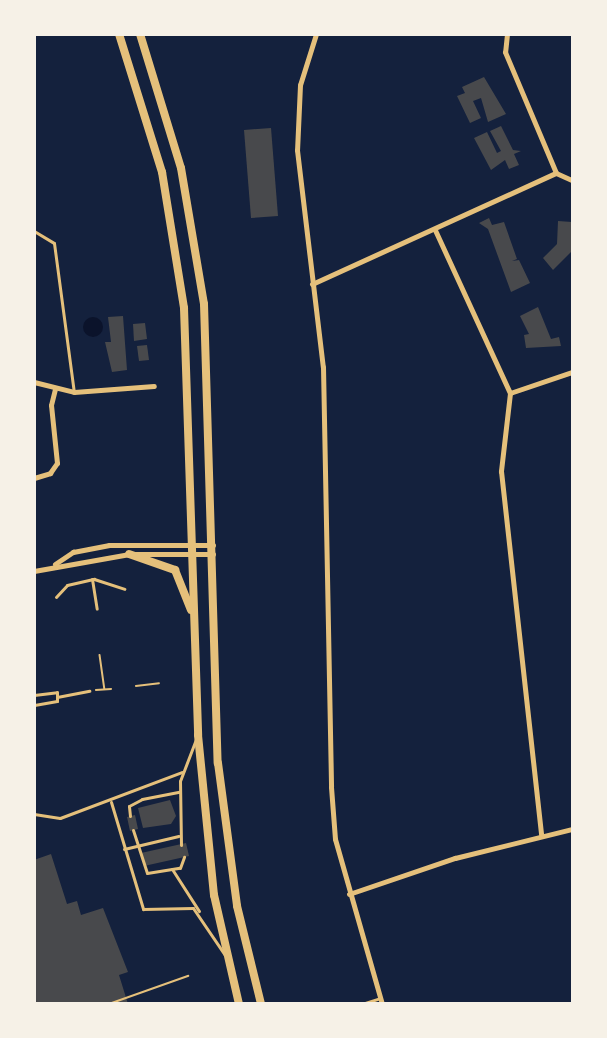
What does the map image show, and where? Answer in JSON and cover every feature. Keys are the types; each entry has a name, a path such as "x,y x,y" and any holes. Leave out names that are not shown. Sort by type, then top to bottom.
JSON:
{"main road":[{"path":"119,34 159,161 174,237 184,308 198,735 214,895 238,1004"},
{"path":"140,34 172,134 193,230 209,385 224,818 248,964 261,1004"},
{"path":"129,554 175,570 195,625"}],"street":[{"path":"316,34 303,66 297,108 312,284 323,367 331,787 335,839 381,1001"},
{"path":"507,34 505,52 556,173 573,180"},
{"path":"312,284 556,173"},
{"path":"435,230 510,393 501,471 541,835"},
{"path":"510,393 573,372"},
{"path":"34,382 74,392 154,386"},
{"path":"34,478 50,473 57,463 51,405 55,389"},
{"path":"54,565 74,552 109,545 213,549"},
{"path":"34,571 54,565 193,547"},
{"path":"349,894 541,835 573,829"}],"lane":[{"path":"34,231 54,243 74,392"},
{"path":"92,579 97,609"},
{"path":"56,597 67,585 92,579 124,589"},
{"path":"34,695 57,696 89,691"},
{"path":"34,705 57,696"},
{"path":"181,845 178,836 183,813 180,792 182,772 198,735"},
{"path":"34,814 60,819 111,802 182,772"},
{"path":"130,816 129,806 142,799 180,792"},
{"path":"111,802 143,909 184,906 200,913"},
{"path":"133,830 147,873 183,866 184,857"},
{"path":"124,849 178,836"},
{"path":"172,869 227,959"},
{"path":"362,1004 381,1001"}],"path":[{"path":"100,655 105,689"},
{"path":"136,686 159,683"},
{"path":"89,691 111,689"},
{"path":"109,1004 188,976"}],"water":[{"path":"93,317 100,320 103,327 100,334 93,337 86,334 83,327 86,320"}],"building":[{"path":"484,77 506,114 488,122 481,98 473,101 481,118 470,123 457,96 465,93 462,87"},
{"path":"501,126 513,150 521,151 514,154 519,165 509,169 505,160 491,170 474,138 487,132 497,153 501,151 490,131"},
{"path":"271,128 278,216 251,218 244,130"},
{"path":"489,218 492,225 504,222 517,259 512,261 519,260 530,283 511,292 488,229 479,223"},
{"path":"558,221 572,222 571,252 553,270 543,258 557,244"},
{"path":"538,307 551,339 559,337 561,346 526,348 524,335 529,334 520,316"},
{"path":"123,316 127,370 112,372 105,342 111,342 108,317"},
{"path":"145,323 147,339 134,341 133,324"},
{"path":"147,345 149,360 139,361 137,346"},
{"path":"170,800 176,816 171,824 143,828 138,808"},
{"path":"135,815 138,829 130,831 127,817"},
{"path":"186,843 189,856 144,866 141,853"},
{"path":"51,854 67,904 77,901 81,915 103,908 128,972 119,975 128,1004 34,1004 34,860"}]}
